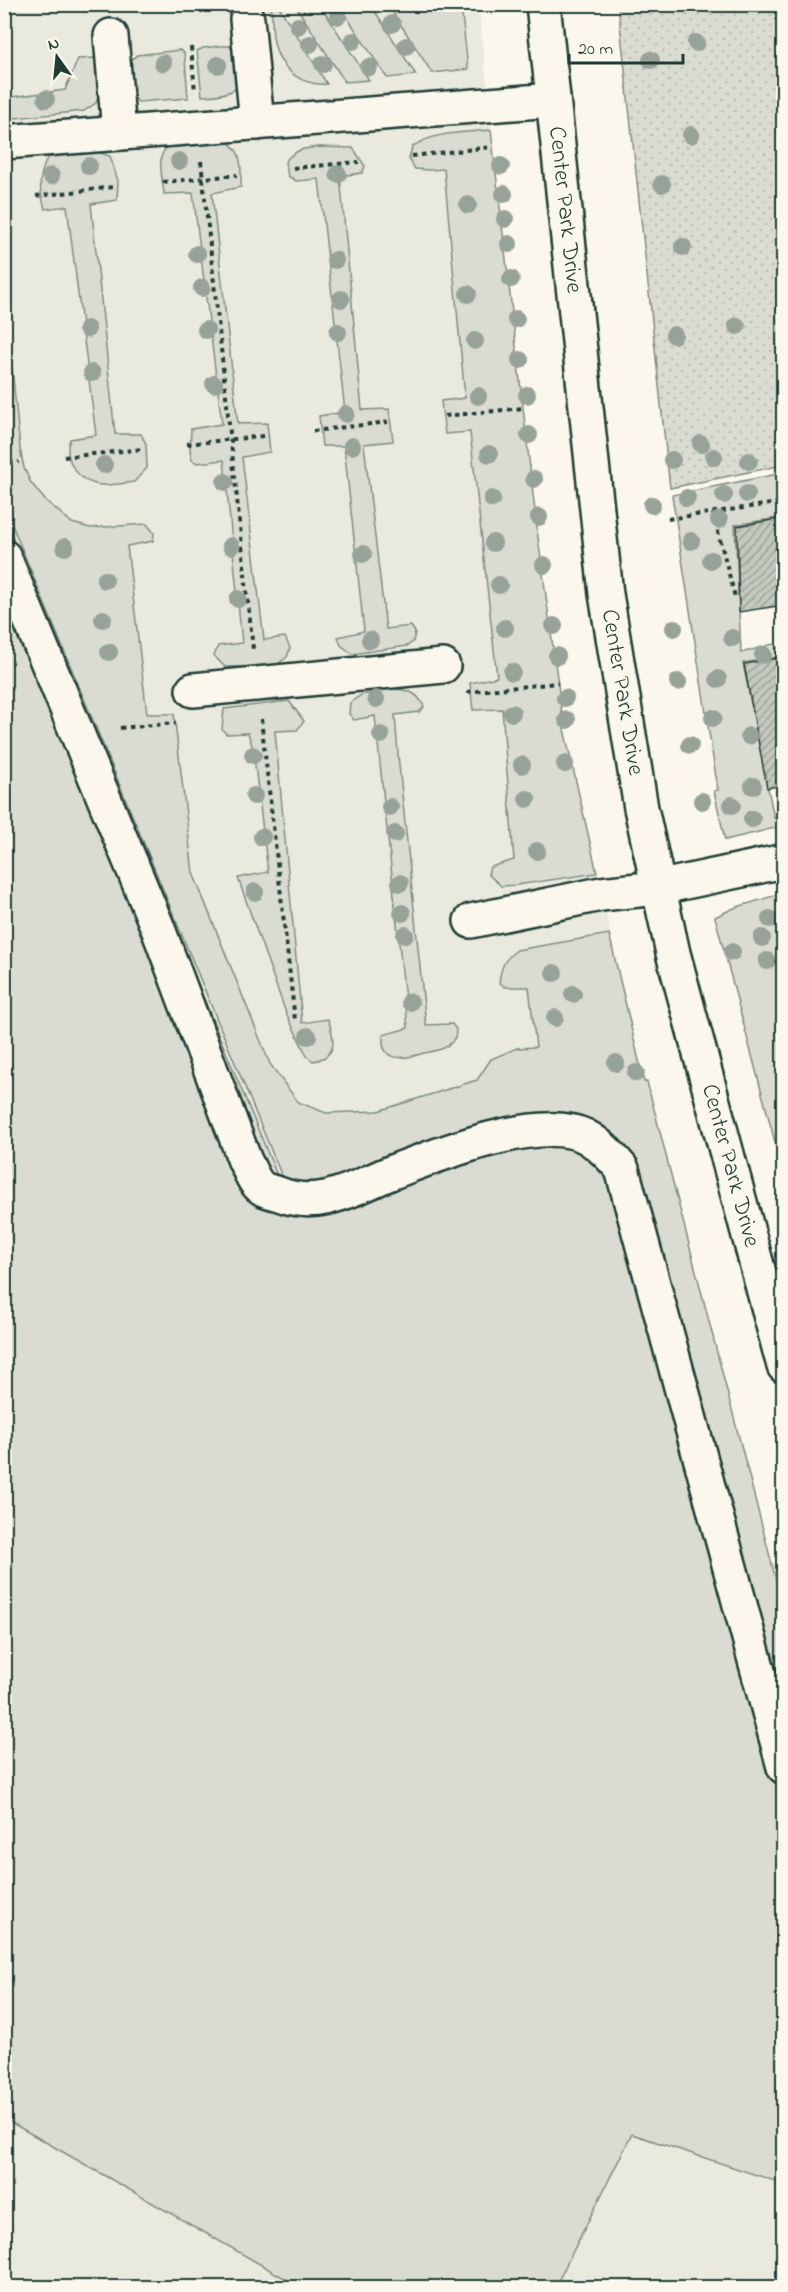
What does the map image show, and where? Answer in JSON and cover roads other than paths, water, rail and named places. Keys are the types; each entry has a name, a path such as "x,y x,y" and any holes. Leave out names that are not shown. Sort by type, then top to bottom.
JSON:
{"street":[{"name":"Center Park Drive","path":"543,4 606,594 641,808 657,888 687,1008 783,1366"},
{"path":"247,19 257,123"},
{"path":"111,36 119,133"},
{"path":"4,142 553,100"},
{"path":"4,557 157,926 245,1161 260,1187 289,1198 320,1200 345,1193 473,1143 518,1133 557,1129 584,1135 609,1153 622,1169 783,1767"},
{"path":"193,690 443,666"},
{"path":"471,921 601,894 657,888 783,861"}]}
